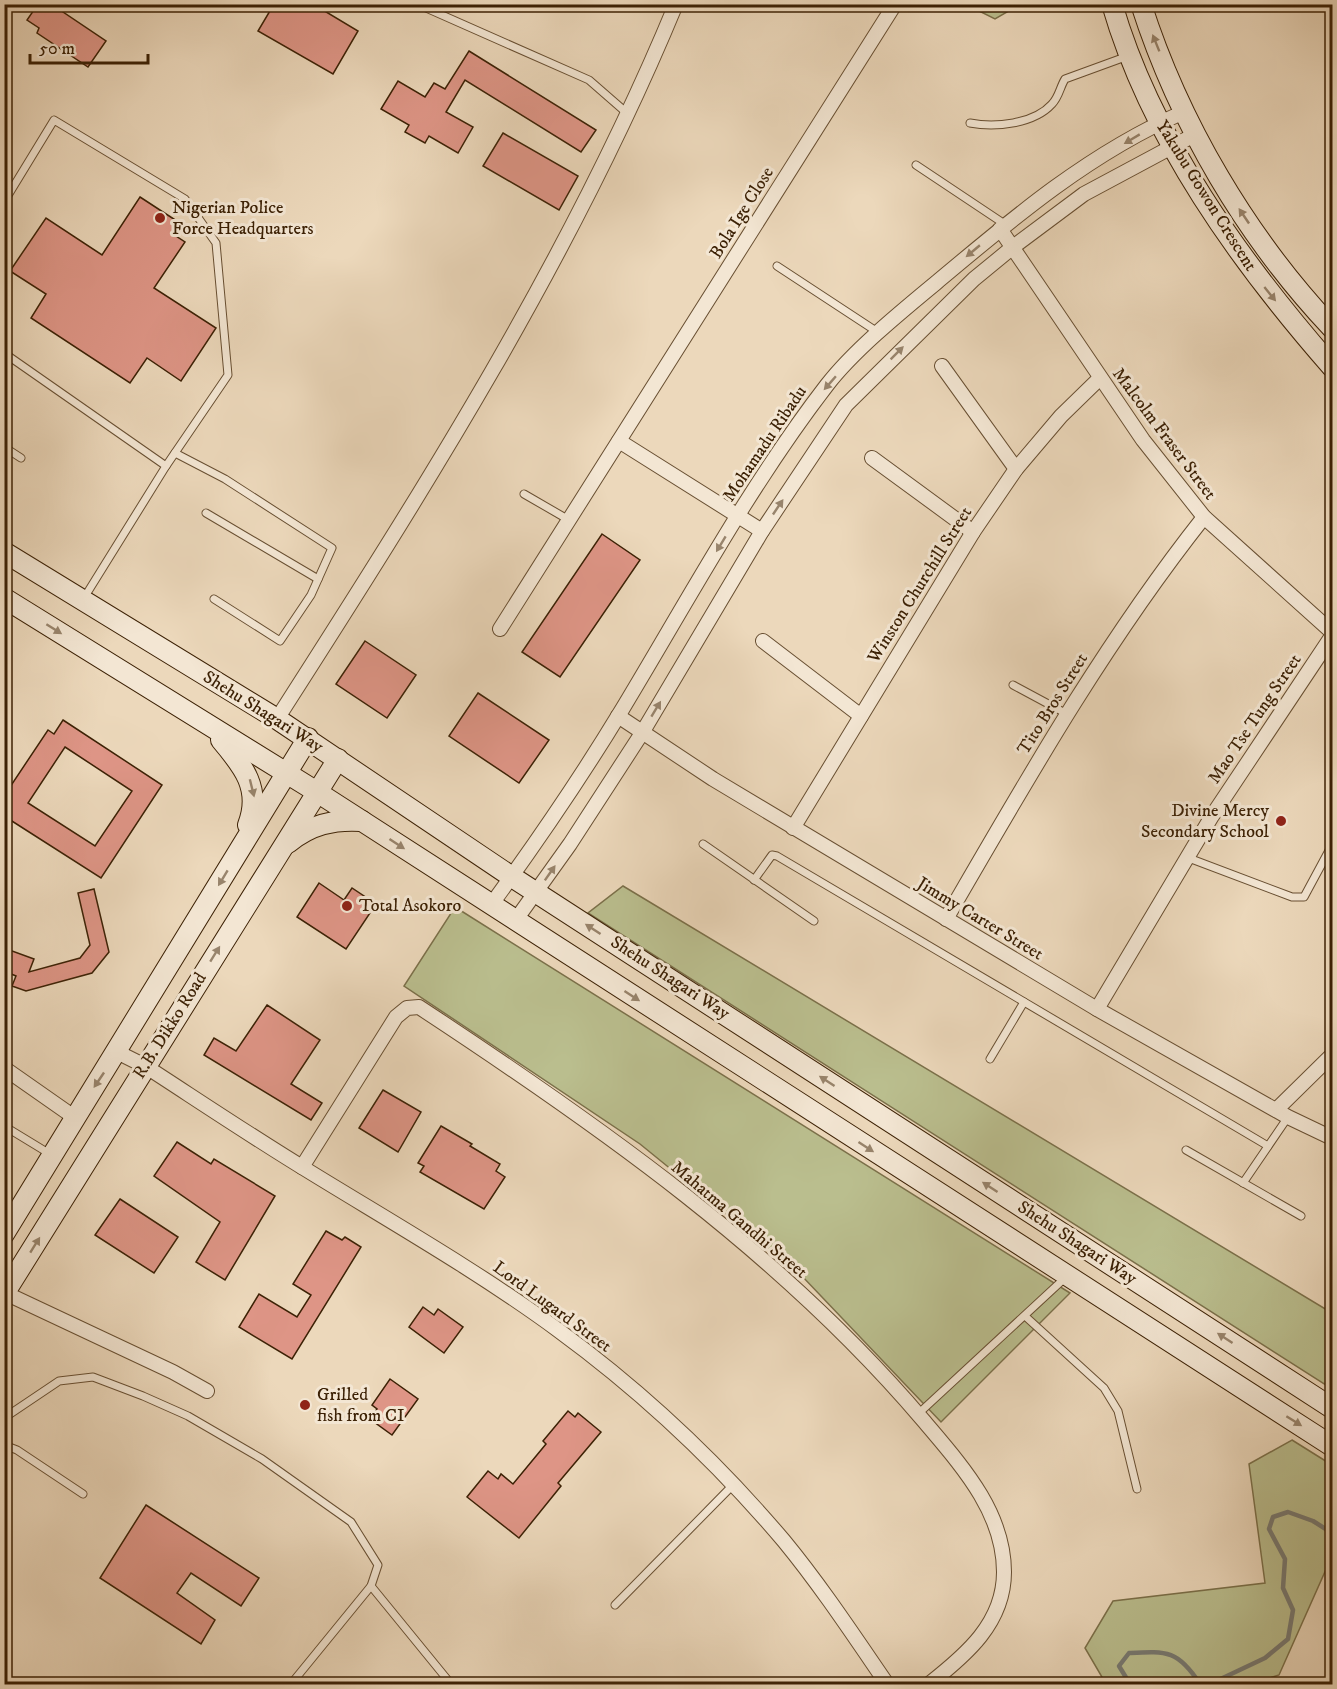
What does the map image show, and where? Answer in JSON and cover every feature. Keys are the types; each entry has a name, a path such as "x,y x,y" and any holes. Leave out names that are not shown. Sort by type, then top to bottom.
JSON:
{"main road":[{"name":"Yakubu Gowon Crescent","path":"1112,4 1130,55 1160,123 1173,146 1252,272 1332,368"},
{"name":"Yakubu Gowon Crescent","path":"1141,4 1184,112 1233,200 1273,260 1332,328"},
{"name":"Shehu Shagari Way","path":"4,552 278,718 512,877 1332,1408"},
{"name":"Shehu Shagari Way","path":"4,598 317,792 1332,1446"},
{"path":"207,724 239,761 251,782 254,810 242,846"},
{"name":"R.B. Dikko Road","path":"4,1234 308,738"},
{"name":"R.B. Dikko Road","path":"5,1294 144,1066 338,759"},
{"path":"283,846 303,831 326,823 362,821"}],"street":[{"path":"278,718 407,516 536,297 588,200 676,4"},
{"name":"Bola Ige Close","path":"500,629 895,4"},
{"name":"Mohamadu Ribadu","path":"491,905 512,877 618,716 738,517 828,384 879,333 1003,227 1069,176 1160,123 1184,112"},
{"path":"515,921 537,892 642,733 762,531 846,405 974,279 1013,247 1084,194 1196,134"},
{"name":"Malcolm Fraser Street","path":"1003,227 1013,247 1100,378 1143,440 1204,517 1332,634"},
{"path":"942,366 1016,469"},
{"name":"Winston Churchill Street","path":"793,828 973,532 1016,469 1061,416 1100,378"},
{"path":"619,441 762,531"},
{"path":"872,458 973,532"},
{"name":"Tito Bros Street","path":"946,919 1108,648 1204,517"},
{"name":"Mao Tse Tung Street","path":"1097,1009 1186,857 1332,634"},
{"path":"763,641 861,716"},
{"name":"Jimmy Carter Street","path":"618,716 793,828 1097,1009 1282,1113 1332,1138"},
{"name":"Mahatma Gandhi Street","path":"302,1167 396,1017 407,1008 419,1007 530,1080 699,1206 864,1353 973,1481 988,1508 1004,1570 1002,1593 994,1618 976,1644 929,1684"},
{"name":"Lord Lugard Street","path":"117,1052 144,1066 302,1167 456,1261 559,1330 632,1389 732,1486 784,1541 834,1607 886,1684"},
{"path":"1282,1113 1332,1056"},
{"path":"4,1068 74,1117"},
{"path":"5,1294 172,1372 207,1391"}],"lane":[{"path":"417,4 589,80 628,114"},
{"path":"970,123 998,125 1040,114 1057,98 1065,79 1130,55"},
{"path":"4,201 54,120 185,199 216,243 228,375 166,466 82,600"},
{"path":"916,165 1003,227"},
{"path":"777,266 879,333"},
{"path":"4,353 166,466"},
{"path":"4,447 21,458"},
{"path":"175,453 225,479 332,548 311,595 280,641 214,599"},
{"path":"524,494 569,520"},
{"path":"207,513 318,579"},
{"path":"1013,685 1067,714"},
{"path":"703,844 814,921"},
{"path":"1186,857 1292,897 1304,897 1332,845"},
{"path":"754,880 768,858 772,855 777,856 1268,1146"},
{"path":"990,1059 1024,1002"},
{"path":"1243,1183 1268,1146 1282,1113"},
{"path":"4,1126 52,1156"},
{"path":"1186,1150 1301,1215"},
{"path":"918,1414 1067,1276"},
{"path":"1025,1316 1104,1388 1118,1411 1137,1489"},
{"path":"4,1418 59,1381 93,1377 188,1416 262,1459 351,1522 378,1565 371,1586 297,1683"},
{"path":"4,1444 17,1450 83,1494"},
{"path":"615,1605 732,1486"},
{"path":"371,1586 451,1684"}],"green space":[{"path":"967,4 1019,5 995,19"},
{"path":"623,886 1332,1313 1332,1389 588,913"},
{"path":"455,907 1070,1293 941,1422 801,1275 640,1144 404,986"},
{"path":"1292,1440 1332,1465 1332,1568 1328,1565 1279,1675 1251,1684 1106,1684 1085,1648 1113,1601 1265,1583 1249,1464"}],"building":[{"path":"38,4 51,4 106,41 88,67 37,33 39,28 27,20"},
{"path":"274,4 313,4 358,31 333,74 258,31"},
{"path":"469,51 596,130 581,152 465,80 446,112 473,127 458,153 429,136 425,143 405,132 409,125 381,109 398,81 425,97 434,83 445,89"},
{"path":"503,133 578,176 559,210 483,166"},
{"path":"140,197 183,225 176,236 185,242 154,288 216,328 181,381 147,358 130,383 31,318 46,294 10,271 46,218 102,255"},
{"path":"602,534 640,560 560,677 522,652"},
{"path":"365,641 416,675 387,718 336,684"},
{"path":"478,693 549,740 519,783 449,736"},
{"path":"63,720 162,785 101,878 4,816 4,796 48,730 54,734","holes":["65,747 132,791 95,846 28,803"]},
{"path":"319,883 344,900 352,888 376,904 346,949 297,917"},
{"path":"94,889 109,952 92,973 26,991 12,986 16,976 4,971 4,948 34,959 29,972 80,958 90,945 78,893"},
{"path":"267,1005 320,1040 291,1084 322,1103 311,1120 204,1055 214,1038 236,1051"},
{"path":"383,1090 421,1112 398,1152 359,1128"},
{"path":"441,1126 500,1164 496,1171 505,1177 484,1209 420,1172 424,1166 418,1163"},
{"path":"177,1142 211,1164 214,1159 275,1196 225,1280 196,1262 220,1222 154,1176"},
{"path":"120,1199 178,1237 154,1273 95,1235"},
{"path":"326,1231 342,1240 345,1237 361,1247 292,1359 239,1327 259,1294 297,1317 311,1295 293,1284"},
{"path":"423,1307 434,1315 438,1309 463,1327 444,1353 409,1327"},
{"path":"390,1379 418,1399 392,1435 370,1419 377,1409 372,1405"},
{"path":"568,1411 575,1417 578,1413 601,1432 558,1483 561,1486 519,1538 467,1497 488,1471 498,1479 501,1474 513,1484 546,1444 543,1441"},
{"path":"146,1505 259,1578 241,1606 191,1573 177,1593 215,1620 201,1644 100,1578"}],"waterway":[{"path":"1210,1684 1265,1658 1288,1639 1293,1610 1283,1588 1285,1559 1269,1529 1273,1517 1288,1512 1313,1521 1332,1533"},
{"path":"1130,1684 1119,1666 1129,1653 1153,1652 1178,1659 1200,1684"}],"place":[{"name":"Nigerian Police Force Headquarters","path":"160,218"},
{"name":"Divine Mercy Secondary School","path":"1281,821"},
{"name":"Total Asokoro","path":"347,906"},
{"name":"Grilled fish from CI","path":"305,1405"}]}
